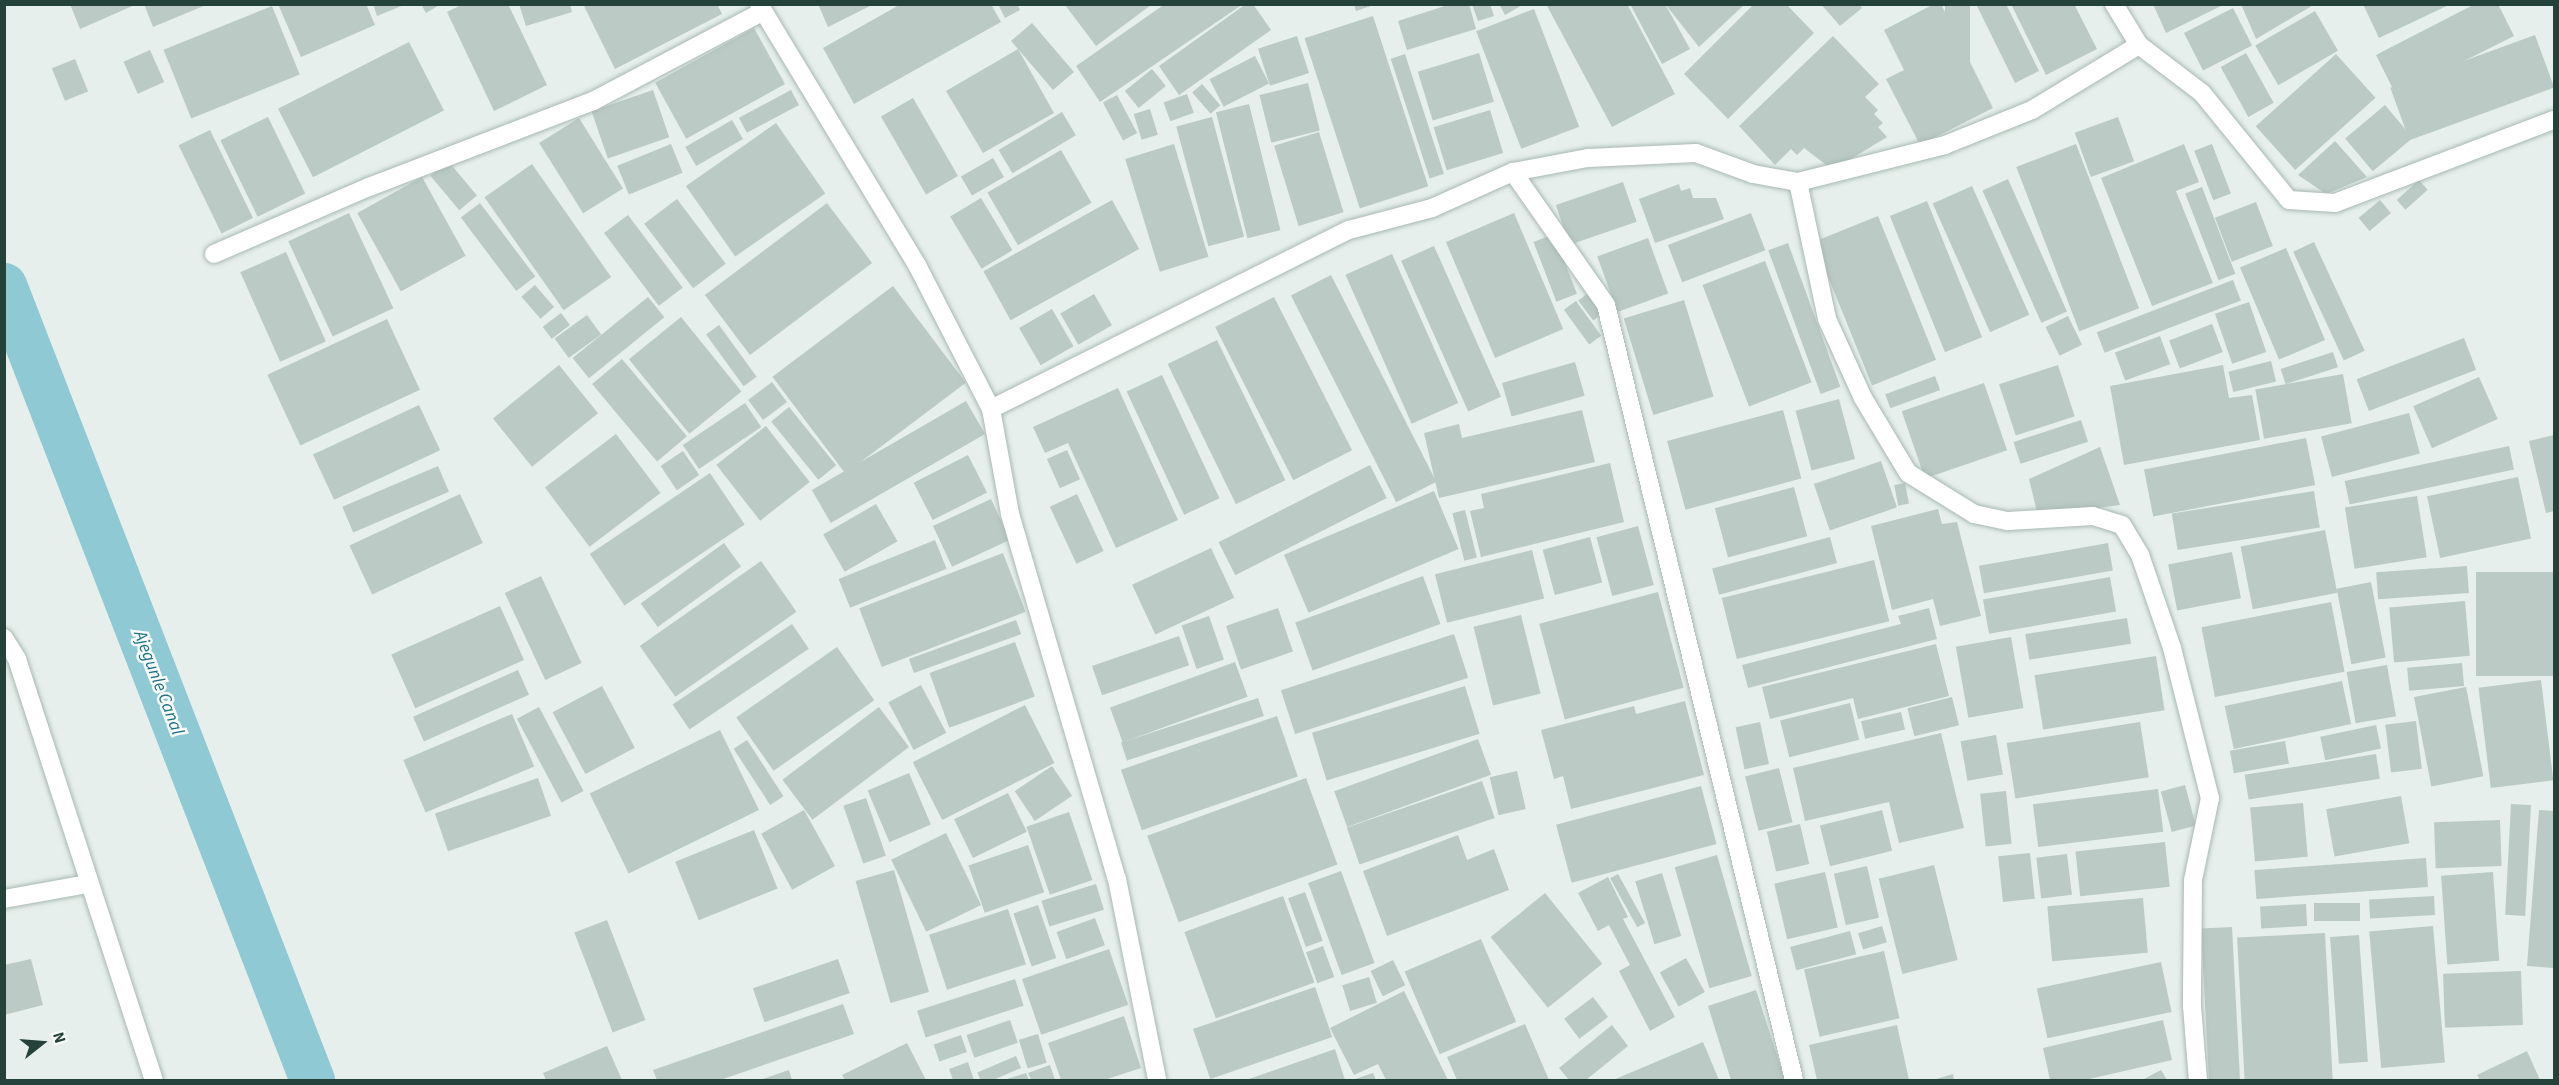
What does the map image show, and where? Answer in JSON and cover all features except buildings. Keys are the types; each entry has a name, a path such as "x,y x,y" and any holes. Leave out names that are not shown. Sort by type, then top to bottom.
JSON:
{"street":[{"path":"2114,4 2139,45 2202,93 2289,200 2335,203 2554,120"},
{"path":"214,255 389,178 593,101 760,8 912,255 991,409 1010,514 1117,879 1157,1080"},
{"path":"991,409 1349,230 1432,208 1513,172 1588,158 1696,153 1753,174 1798,182 1945,145 2032,110 2139,45"},
{"path":"1513,172 1606,305 1794,1080"},
{"path":"1798,182 1827,319 1863,398 1908,473 1974,514 2008,520 2093,516 2122,525 2140,555 2172,648 2210,798 2193,880 2192,1006 2198,1080"},
{"path":"4,638 17,659 87,884 154,1080"},
{"path":"4,899 87,884"}],"waterway":[{"name":"Ajegunle Canal","path":"4,285 312,1080"}]}
